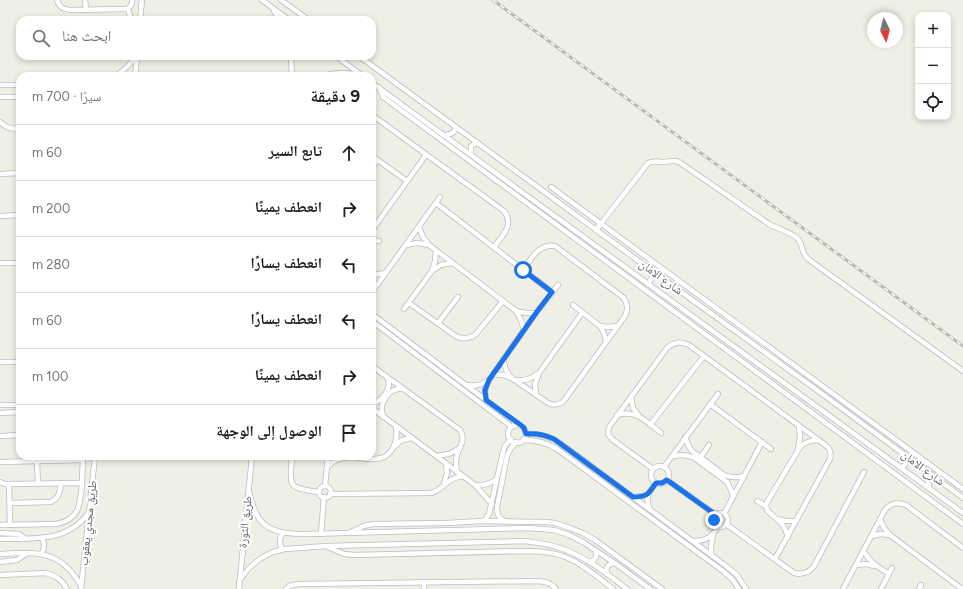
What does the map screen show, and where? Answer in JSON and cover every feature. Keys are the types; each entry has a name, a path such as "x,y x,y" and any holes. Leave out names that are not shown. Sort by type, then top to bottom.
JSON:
{"street":[{"path":"57,0 60,6 66,9 128,9"},
{"path":"85,0 86,10"},
{"path":"128,9 131,6 132,0"},
{"path":"140,16 142,0"},
{"path":"262,0 284,16"},
{"path":"281,0 303,16"},
{"path":"273,8 278,16"},
{"path":"128,9 130,16"},
{"path":"122,72 134,60"},
{"path":"135,72 137,60"},
{"path":"291,60 292,72"},
{"path":"341,60 357,72"},
{"name":"شارع الامان","path":"364,60 963,498"},
{"path":"0,85 16,85"},
{"path":"378,87 383,96 963,524"},
{"name":"شارع الامان","path":"378,87 963,512"},
{"path":"0,98 16,97"},
{"path":"376,118 507,214 507,229 494,247"},
{"path":"0,122 7,127 16,129"},
{"path":"446,136 454,132 456,127"},
{"path":"472,155 471,146 478,144"},
{"path":"376,224 426,155"},
{"path":"377,160 407,181"},
{"path":"596,230 648,163 656,160 662,162 679,162 769,224 794,235 800,241 804,254 808,259 963,371"},
{"path":"0,174 16,174"},
{"path":"551,187 963,489"},
{"path":"376,287 440,197"},
{"path":"436,203 552,292"},
{"path":"0,216 16,215"},
{"path":"551,220 555,216"},
{"path":"419,227 422,237 429,246 516,311 524,330"},
{"path":"406,245 417,243 429,246"},
{"path":"504,359 506,370 515,380 548,403 556,405 563,402 627,312 627,302 624,298 555,246 546,246 537,251 523,270"},
{"path":"404,309 432,270 436,251"},
{"path":"0,263 16,263"},
{"path":"432,270 442,265 452,263"},
{"path":"376,274 386,273"},
{"path":"648,284 655,273"},
{"path":"486,400 485,390 489,380 536,313 558,285"},
{"path":"438,323 458,297"},
{"path":"409,303 457,337 465,339 476,334 503,301"},
{"path":"668,306 671,301"},
{"path":"573,305 600,326 606,341"},
{"path":"712,314 716,308"},
{"path":"516,311 536,313"},
{"path":"536,395 535,384 539,373 582,313"},
{"path":"376,317 524,428 526,434 523,440"},
{"path":"376,324 512,427"},
{"path":"600,326 617,326"},
{"path":"653,469 610,437 608,434 609,427 667,348 679,342 684,343 689,345 828,447 831,457 775,559"},
{"path":"768,354 772,349"},
{"path":"650,425 704,356"},
{"path":"0,362 16,362"},
{"path":"376,369 460,430 463,440 456,459 457,472"},
{"path":"493,374 503,375 522,381 534,377 539,373"},
{"path":"376,402 380,400 388,389 389,383 387,377"},
{"path":"465,384 471,386 478,385 489,380"},
{"path":"821,393 825,388"},
{"path":"383,417 381,409 382,402 390,392 397,389 404,389"},
{"path":"664,467 718,394"},
{"path":"631,397 633,408 640,417"},
{"path":"0,405 16,404"},
{"path":"710,404 771,449"},
{"path":"376,411 475,485 492,504"},
{"path":"0,413 16,412"},
{"path":"617,415 623,413 634,414 661,433"},
{"path":"482,522 488,517 489,514 502,452 510,439 509,433 512,427 519,425"},
{"path":"376,459 382,458 390,452 397,437 396,426"},
{"path":"766,506 797,450 800,438 799,426"},
{"path":"848,439 853,432"},
{"path":"526,434 535,433 554,439 737,575 746,589"},
{"path":"0,436 16,436"},
{"path":"686,437 692,451 724,475 734,478 744,476"},
{"path":"393,447 402,440 412,438"},
{"path":"510,439 516,442 521,442 523,440 538,440 551,445 723,571 732,579 739,589"},
{"path":"797,450 810,440 819,440"},
{"path":"505,521 501,519 497,513 497,507 507,456 516,442"},
{"path":"724,514 762,442"},
{"path":"700,458 709,445"},
{"path":"436,456 449,454 461,447"},
{"path":"672,456 683,455 694,457 727,482 730,486 733,497"},
{"path":"901,467 906,464 908,457"},
{"path":"0,462 52,460"},
{"path":"0,525 56,524 68,520 74,515 81,500 83,460"},
{"name":"طريق مجدي يعقوب","path":"81,588 95,460"},
{"name":"طريق الثورة","path":"239,589 252,460"},
{"path":"292,460 290,480 293,486 299,489 319,492 320,496 324,497"},
{"path":"325,486 328,460"},
{"path":"327,467 336,460"},
{"path":"37,461 38,484"},
{"path":"442,486 446,478 446,464"},
{"path":"656,483 651,475 653,469 658,466 664,467 667,470 667,480"},
{"path":"726,524 794,573 804,574 812,570 864,472"},
{"path":"324,497 328,497 330,494 431,493 439,490 442,486 454,478 463,476"},
{"path":"929,487 928,481 934,476"},
{"path":"475,485 486,485 496,480"},
{"path":"656,483 662,483 667,480"},
{"path":"667,480 716,515"},
{"path":"0,482 4,484 82,483"},
{"path":"10,503 51,502 58,496 61,483"},
{"path":"649,509 647,499 648,494 656,483"},
{"path":"9,484 10,525"},
{"path":"319,492 321,487 325,486"},
{"path":"325,486 330,489 330,494"},
{"path":"248,492 256,513 262,522 283,533 321,534 527,528 554,530 583,542 650,589"},
{"path":"633,497 648,494"},
{"path":"321,534 324,497"},
{"path":"757,501 766,506 768,512 784,526 788,537"},
{"path":"843,589 880,519 888,507 892,504 901,503 906,506 963,548"},
{"path":"0,539 42,538 61,535 78,526 90,512"},
{"path":"716,515 719,513 724,514"},
{"path":"724,514 727,517 726,524"},
{"path":"716,515 714,520 719,526"},
{"path":"776,518 786,521 796,521"},
{"path":"880,519 884,528 890,535 962,589"},
{"path":"351,533 360,528 374,524 505,521 555,523 583,533 595,540 662,589"},
{"path":"527,522 527,528"},
{"path":"447,523 448,530"},
{"path":"711,555 713,535 719,526 726,524"},
{"path":"0,533 19,534 26,539"},
{"path":"282,549 280,538 283,533"},
{"path":"871,536 880,534 890,535"},
{"path":"693,541 704,540 713,535"},
{"path":"41,554 44,549 44,541 42,538"},
{"path":"239,581 249,568 258,560 282,549 327,546 526,541 542,543 572,552 607,574 627,589"},
{"path":"327,546 349,555 526,551 548,553 563,556 612,588"},
{"path":"589,562 596,558 595,550"},
{"path":"864,551 876,566 889,574"},
{"path":"0,554 28,553 41,554 50,557 65,566 77,579 81,588"},
{"path":"0,562 17,560 28,553"},
{"path":"607,574 606,568 613,563 616,564"},
{"path":"856,565 866,564 876,566"},
{"path":"881,589 892,568"},
{"path":"0,575 46,573 59,578 67,589"},
{"path":"286,589 290,586 298,584 539,581 546,582 556,589"},
{"path":"424,582 424,589"}],"railway":[{"path":"493,0 963,346"}],"route":[{"path":"523,270 552,292 489,380 485,390 486,400 522,426 526,431 526,434 535,433 554,439 633,497 648,494 656,483 662,483 667,480 716,515 714,520"}]}
